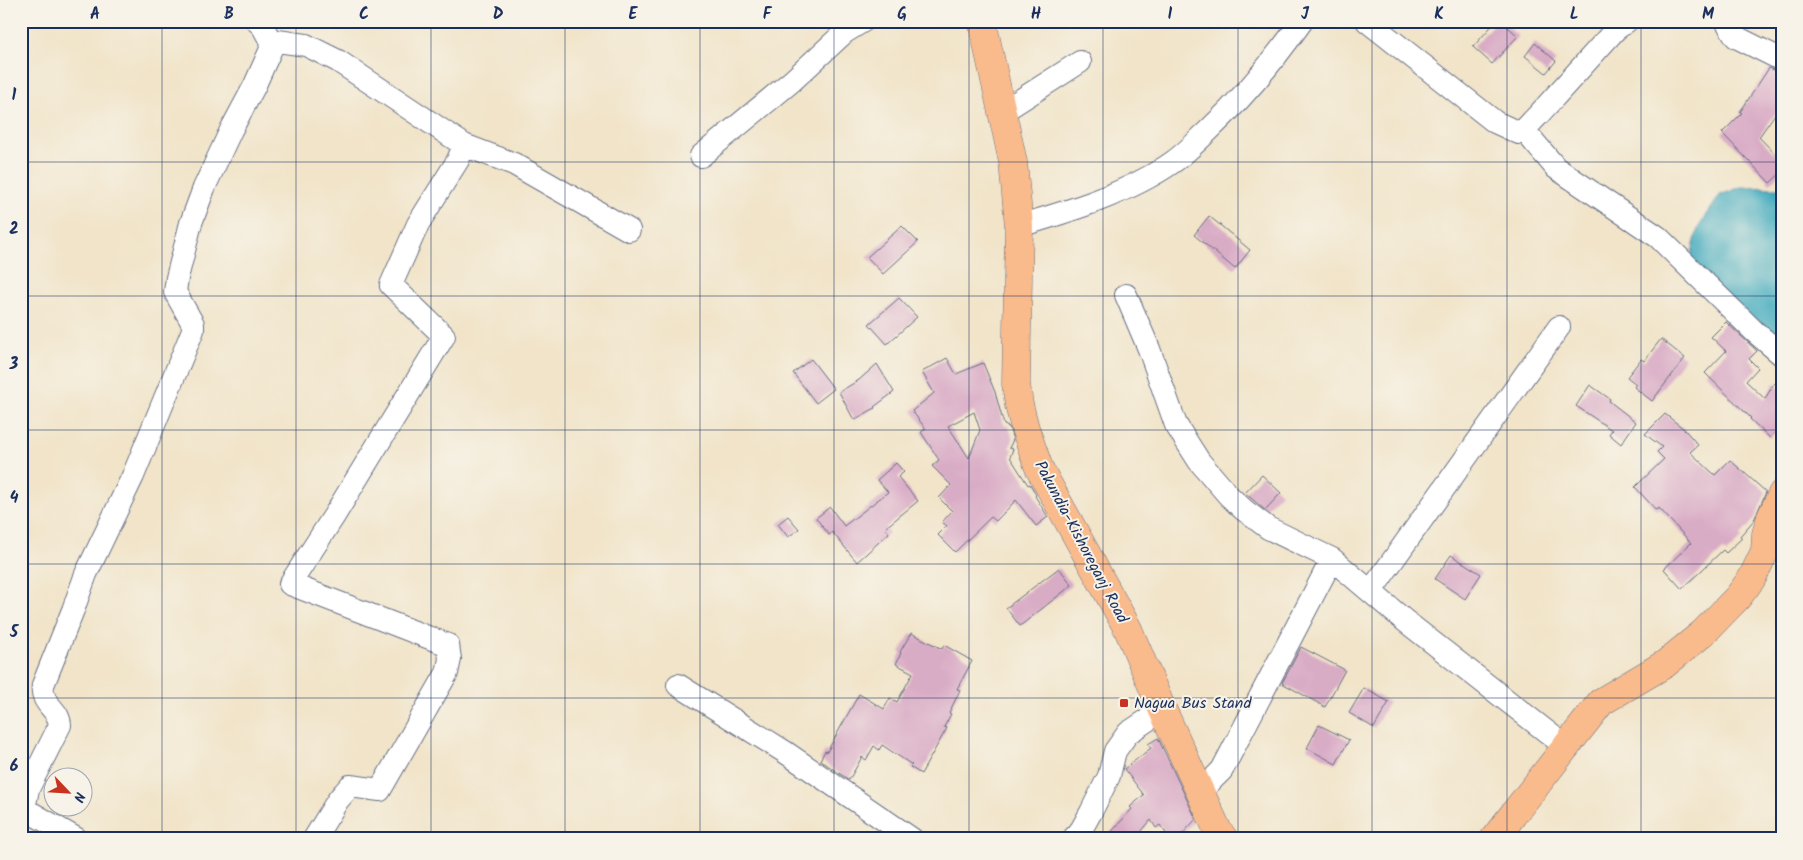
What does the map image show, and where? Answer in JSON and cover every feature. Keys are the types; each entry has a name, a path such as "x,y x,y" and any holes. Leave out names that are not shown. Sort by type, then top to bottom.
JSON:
{"main road":[{"name":"Pakundia-Kishoreganj Road","path":"982,21 1013,162 1019,226 1016,384 1018,405 1024,428 1039,468 1128,629 1159,702 1218,831 1224,839"},
{"path":"1494,839 1601,702 1665,664 1703,632 1738,597 1752,578 1765,551 1766,534 1771,517 1782,494"}],"street":[{"path":"76,839 22,810 28,789 60,725 58,718 44,700 43,685 74,610 86,574 133,476 193,330 193,324 175,292 176,278 204,188 270,49 270,40 258,21"},
{"path":"701,156 792,81 845,32 863,21"},
{"path":"1019,226 1074,210 1152,175 1174,161 1218,122 1252,86 1271,64 1302,21"},
{"path":"1367,21 1495,122 1519,133 1524,130 1616,29 1627,21"},
{"path":"1726,21 1736,37 1782,60"},
{"path":"270,40 306,45 338,61 464,145 514,164 629,230"},
{"path":"1002,112 1080,62"},
{"path":"1524,130 1556,168 1658,237 1755,332 1782,355"},
{"path":"314,839 350,786 380,790 447,673 450,659 448,645 290,584 334,516 444,336 391,285 418,224 458,160 464,145"},
{"path":"1126,295 1149,349 1176,425 1199,461 1229,496 1268,528 1332,559 1404,620 1565,746"},
{"path":"1371,591 1559,327"},
{"path":"1201,791 1222,770 1332,559"},
{"path":"678,685 785,752 912,839"},
{"path":"1073,839 1081,830 1109,776 1115,751 1128,733 1149,718 1159,702"}],"water":[{"path":"1741,187 1782,188 1782,357 1688,268 1698,228 1720,195"}],"building":[{"path":"1496,21 1501,21 1518,36 1492,64 1473,47"},
{"path":"1535,43 1556,61 1546,73 1525,56"},
{"path":"1769,68 1782,73 1782,104 1759,137 1782,161 1782,172 1770,183 1722,133 1742,113 1740,112"},
{"path":"1209,216 1250,250 1235,269 1194,235"},
{"path":"902,226 918,242 883,274 867,257"},
{"path":"899,298 917,317 887,344 869,324"},
{"path":"1726,322 1757,351 1749,359 1758,368 1746,381 1765,399 1774,383 1782,391 1782,425 1770,438 1705,373 1726,351 1711,337"},
{"path":"1661,339 1685,358 1652,401 1634,387 1636,384 1627,377 1641,359 1644,361"},
{"path":"947,358 956,374 983,363 995,392 1004,425 1009,427 1013,440 1009,448 1013,449 1010,457 1028,485 1030,484 1048,517 1036,526 1016,500 996,521 991,517 955,552 938,535 947,526 942,522 952,511 939,498 951,485 932,466 939,460 921,432 926,429 912,411 934,393 922,372","holes":["974,412 980,430 969,458 948,426"]},
{"path":"811,359 834,389 816,403 793,373"},
{"path":"877,364 894,392 875,408 854,420 839,392 859,380"},
{"path":"1590,385 1610,399 1609,401 1636,422 1621,444 1609,434 1612,430 1576,406"},
{"path":"1665,414 1684,429 1698,445 1690,452 1715,475 1730,460 1766,492 1754,520 1740,536 1742,538 1726,553 1723,550 1682,589 1664,569 1691,543 1659,508 1656,510 1635,487 1664,459 1657,452 1662,447 1645,434"},
{"path":"896,463 904,472 898,477 918,501 885,528 889,533 857,562 832,532 829,535 816,518 830,507 844,526 888,492 877,480"},
{"path":"1262,475 1281,493 1265,510 1245,493"},
{"path":"788,516 799,529 788,537 778,524"},
{"path":"1451,555 1481,574 1465,599 1435,579"},
{"path":"1059,568 1072,585 1020,626 1006,608"},
{"path":"911,633 942,649 944,645 972,661 957,689 960,690 944,727 947,728 921,774 910,767 912,765 882,745 879,750 874,746 866,760 862,757 849,780 820,760 825,751 827,752 859,694 884,709 890,698 897,702 913,673 896,664 900,652"},
{"path":"1301,647 1345,670 1325,707 1282,683"},
{"path":"1364,688 1389,702 1374,728 1349,713"},
{"path":"1319,725 1349,740 1336,764 1307,748"},
{"path":"1158,738 1196,819 1178,839 1170,839 1160,825 1156,828 1151,820 1135,839 1105,839 1132,809 1130,807 1144,795 1124,769 1151,748 1148,744"}],"place":[{"name":"Nagua Bus Stand","path":"1124,703"}]}
